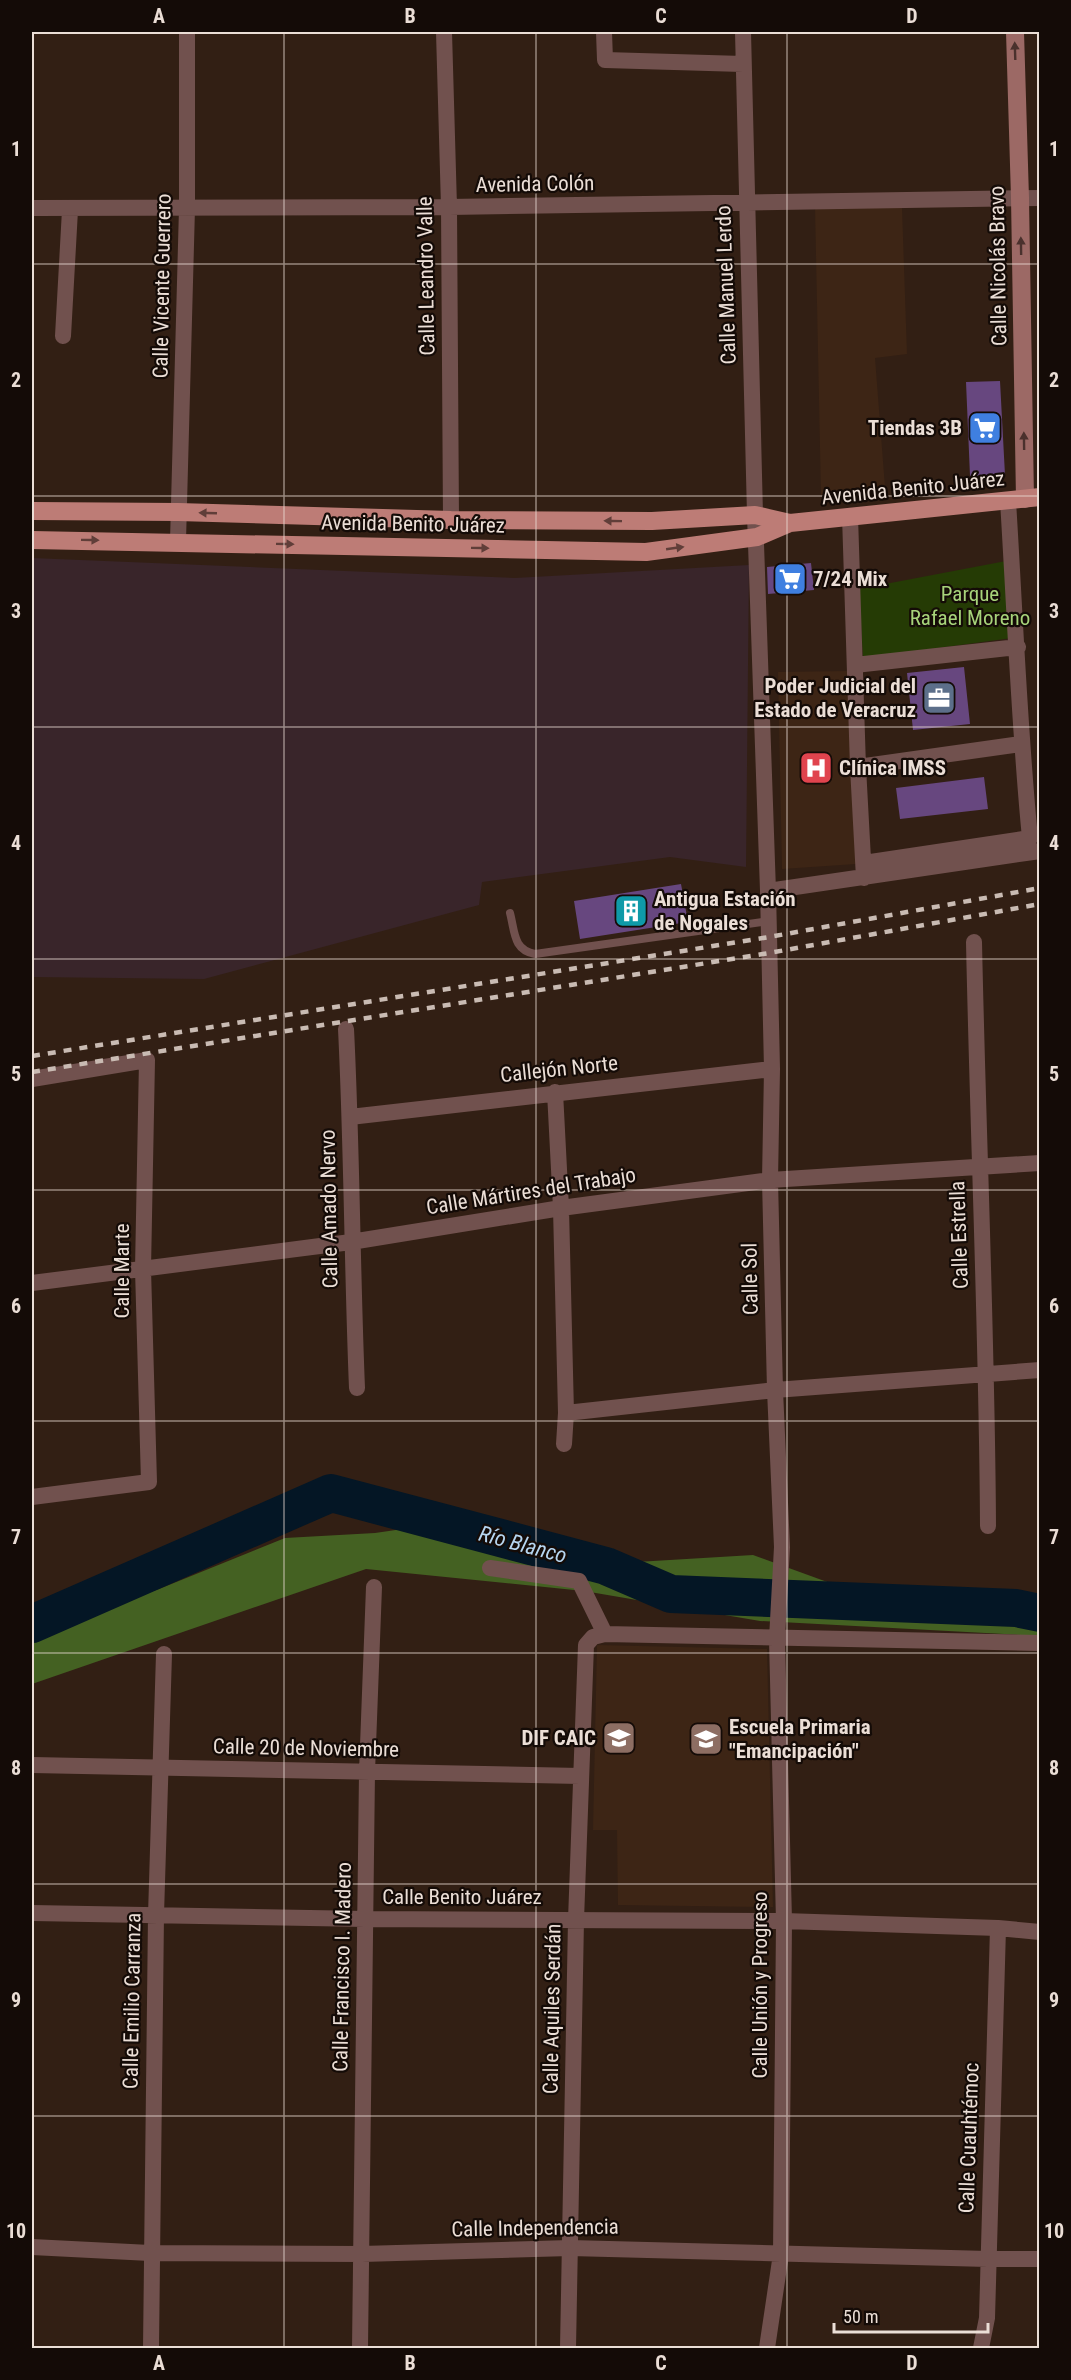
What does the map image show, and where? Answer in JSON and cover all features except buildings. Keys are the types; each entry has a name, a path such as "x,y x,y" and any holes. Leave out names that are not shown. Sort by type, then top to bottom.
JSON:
{"main road":[{"name":"Avenida Benito Juárez","path":"32,540 178,541 646,552 757,537 790,523 1024,499"},
{"name":"Avenida Benito Juárez","path":"32,510 451,520 652,521 755,515 790,523"}],"street":[{"name":"Calle Vicente Guerrero","path":"178,541 187,208 188,32"},
{"name":"Calle Leandro Valle","path":"444,32 451,520"},
{"path":"604,32 604,60 743,64"},
{"name":"Calle Manuel Lerdo","path":"743,32 755,515 768,891"},
{"name":"Calle Nicolás Bravo","path":"1015,32 1020,198 1024,499 1018,647 1021,744 1034,845"},
{"name":"Avenida Colón","path":"32,208 70,210 448,207 1040,198"},
{"path":"63,336 70,210"},
{"path":"850,516 858,767 864,871"},
{"path":"855,665 1018,647"},
{"path":"858,767 1021,744"},
{"path":"768,891 864,871 1034,845"},
{"name":"Calle Sol","path":"768,891 772,1069 770,1180 775,1390 782,1547 778,1620"},
{"name":"Calle Estrella","path":"974,942 979,1168 987,1373 988,1526"},
{"name":"Calle Amado Nervo","path":"346,1029 357,1388"},
{"name":"Calle Marte","path":"32,1078 147,1060 143,1269 149,1482 32,1497"},
{"name":"Callejón Norte","path":"350,1117 772,1069"},
{"path":"555,1092 561,1208 566,1413 564,1444"},
{"name":"Calle Mártires del Trabajo","path":"32,1283 351,1242 561,1208 770,1180 1040,1163"},
{"path":"566,1413 775,1390 1040,1370"},
{"path":"490,1568 579,1581 599,1636 1039,1643"},
{"name":"Calle Francisco I. Madero","path":"360,2349 367,1772 374,1587"},
{"name":"Calle Unión y Progreso","path":"768,2349 781,2254 784,1921 778,1620"},
{"name":"Calle Aquiles Serdán","path":"568,2349 580,1776 586,1646 599,1636"},
{"name":"Calle Emilio Carranza","path":"151,2349 150,2253 156,1915 164,1654"},
{"name":"Calle 20 de Noviembre","path":"32,1765 580,1776"},
{"name":"Calle Benito Juárez","path":"32,1913 365,1920 784,1921 998,1928 1040,1932"},
{"name":"Calle Cuauhtémoc","path":"981,2349 987,2318 998,1928"},
{"name":"Calle Independencia","path":"32,2247 150,2253 362,2254 570,2248 1040,2259"}],"lane":[{"path":"510,913 518,946 526,952 536,954 769,929"}],"shaded area":[{"path":"815,207 902,208 907,354 875,358 885,487 821,495"},
{"path":"32,558 515,578 749,565 746,867 670,857 482,882 479,905 204,979 32,977"},
{"name":"Clínica IMSS","path":"849,671 856,864 782,869 778,672"},
{"name":"Escuela Primaria \"Emancipación\"","path":"597,1645 767,1649 773,1907 618,1905 617,1830 593,1830"}],"green space":[{"name":"Parque Rafael Moreno","path":"1006,561 1012,638 863,658 859,589"},
{"path":"444,1523 603,1564 753,1555 852,1591 1040,1605 1039,1636 760,1621 584,1591 366,1569 32,1684 32,1632 159,1589 285,1538 375,1533"}],"waterway":[{"name":"Río Blanco","path":"32,1624 331,1493 606,1566 671,1594 1016,1608 1040,1613"}],"railway":[{"path":"32,1056 769,937 1040,888"},
{"path":"32,1072 769,953 1040,904"}],"place":[{"name":"Tiendas 3B","path":"985,428"},
{"name":"7/24 Mix","path":"790,579"},
{"name":"Poder Judicial del Estado de Veracruz","path":"939,698"},
{"name":"Clínica IMSS","path":"816,768"},
{"name":"Antigua Estación de Nogales","path":"631,911"},
{"name":"DIF CAIC","path":"619,1738"},
{"name":"Escuela Primaria \"Emancipación\"","path":"706,1739"}]}
